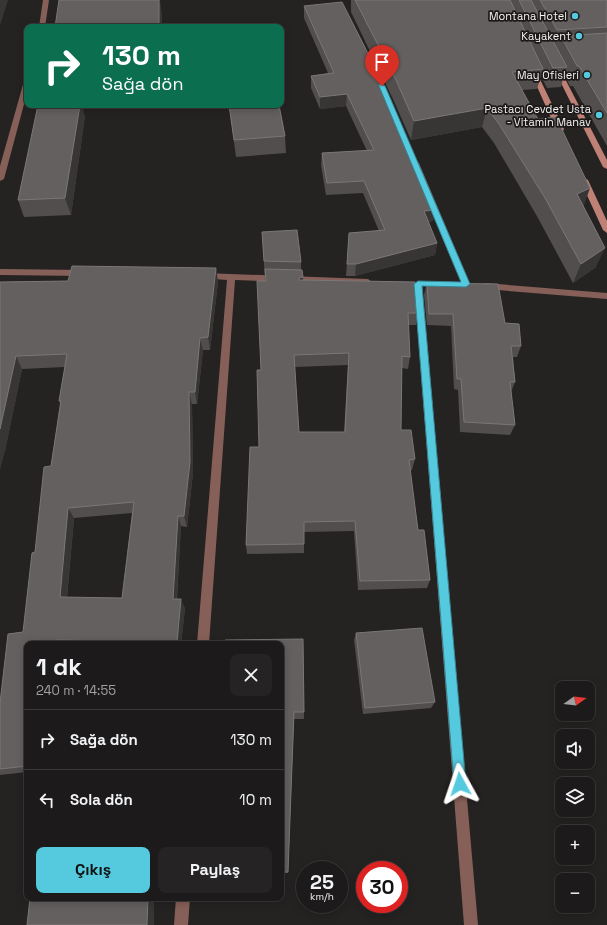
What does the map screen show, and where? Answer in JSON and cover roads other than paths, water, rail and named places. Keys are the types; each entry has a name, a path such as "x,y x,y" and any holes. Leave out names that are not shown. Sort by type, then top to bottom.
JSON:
{"main road":[{"path":"553,62 607,167"},
{"path":"530,65 564,137"},
{"path":"580,173 607,230"}],"street":[{"path":"42,24 46,0"},
{"path":"0,179 24,92"},
{"path":"412,157 463,284 607,296"},
{"path":"0,272 92,273"},
{"path":"192,276 231,276 379,282"},
{"path":"203,641 231,276"},
{"path":"418,284 471,925"},
{"path":"181,925 183,901"}],"place":[{"name":"Montana Hotel","path":"575,16"},
{"name":"Kayakent","path":"579,36"},
{"name":"May Ofisleri","path":"587,75"},
{"name":"Pastacı Cevdet Usta - Vitamin Manav","path":"599,115"}]}
